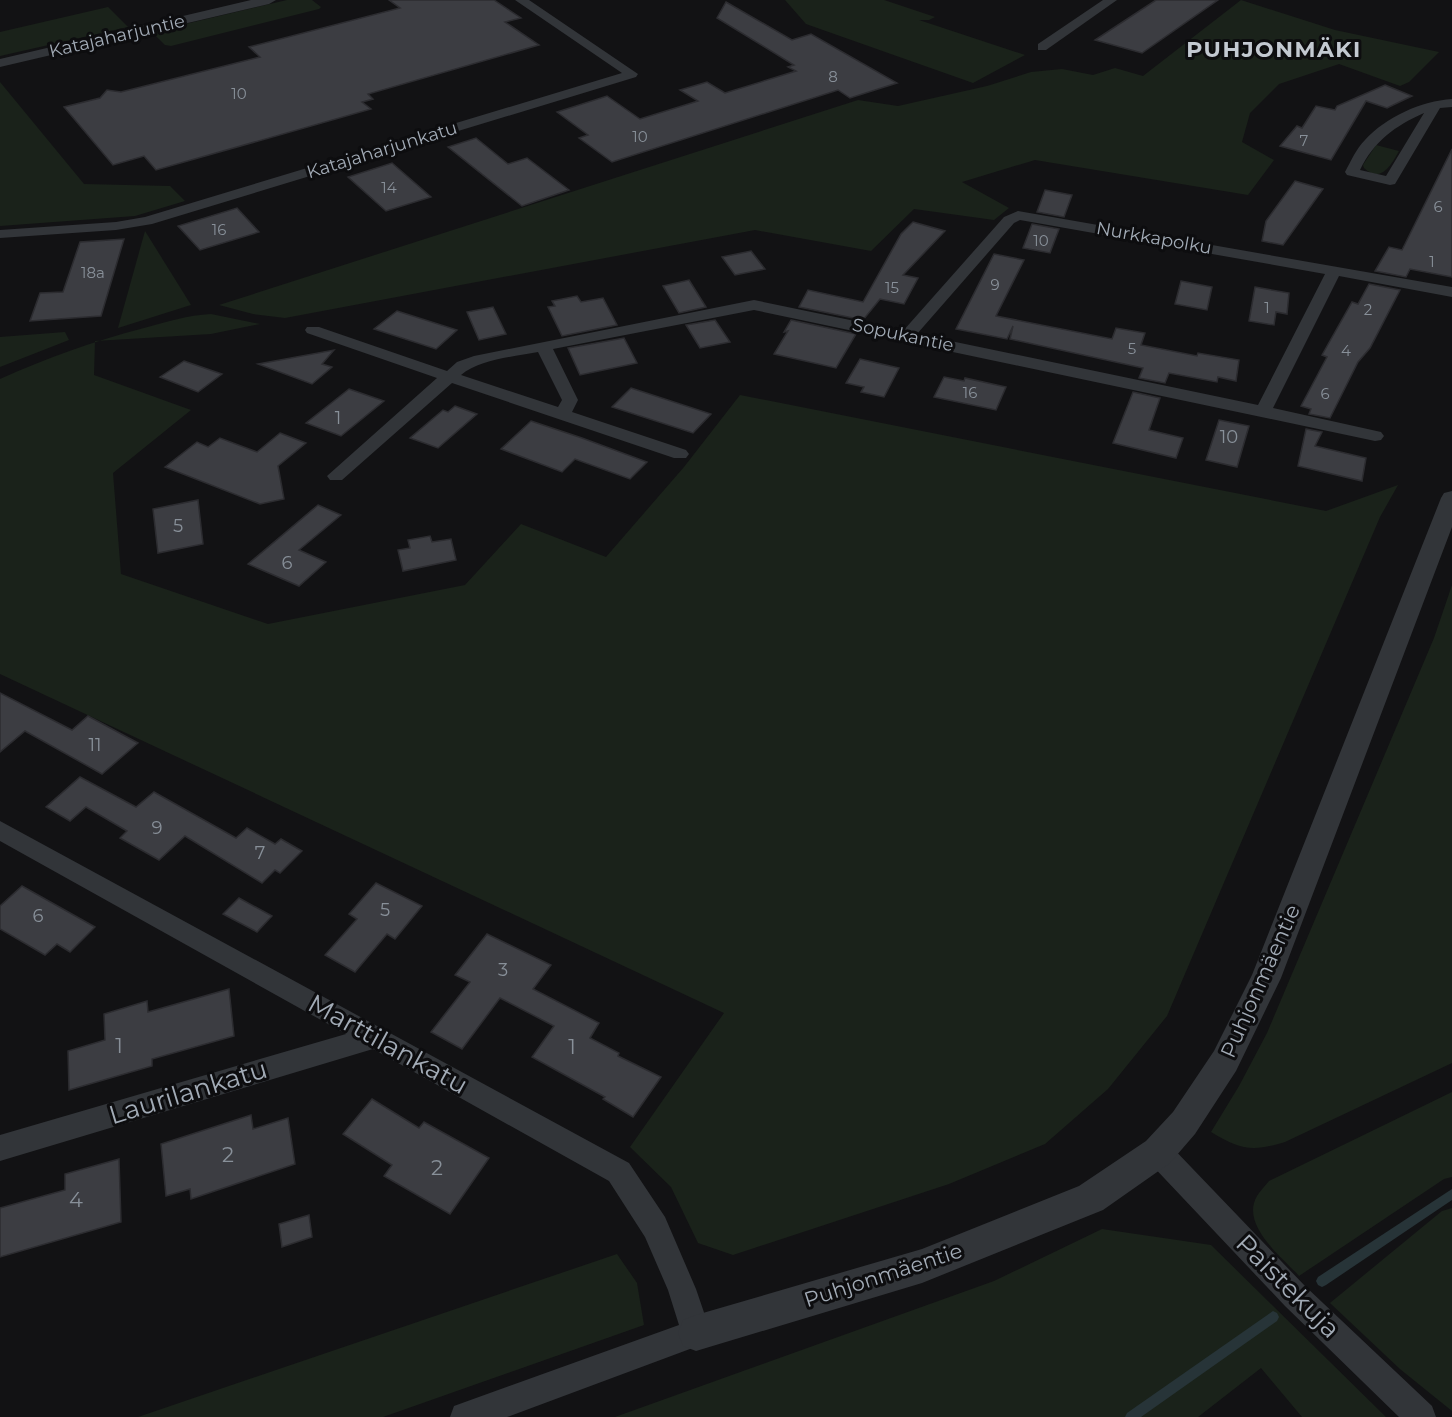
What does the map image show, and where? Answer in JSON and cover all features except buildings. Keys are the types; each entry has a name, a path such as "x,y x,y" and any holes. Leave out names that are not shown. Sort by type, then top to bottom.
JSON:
{"street":[{"name":"Katajaharjuntie","path":"0,63 269,0"},
{"name":"Katajaharjunkatu","path":"0,234 116,226 147,221 632,74 521,0"},
{"path":"1042,48 1110,0"},
{"path":"1435,105 1390,181 1352,172 1369,143 1385,129 1402,118 1442,102 1452,104"},
{"name":"Nurkkapolku","path":"907,336 1009,220 1018,215 1452,292"},
{"path":"1263,411 1335,270"},
{"name":"Sopukantie","path":"336,477 463,365 543,346 754,305 1375,436"},
{"path":"313,330 680,454"},
{"path":"543,346 570,400 562,414"},
{"name":"Puhjonmäentie","path":"696,1333 922,1266 1090,1198 1158,1152 1184,1123 1203,1096 1225,1061 1262,987 1452,498"},
{"name":"Marttilankatu","path":"0,830 619,1172 655,1227 682,1289 696,1333"},
{"name":"Laurilankatu","path":"0,1148 376,1037"},
{"name":"Paistekuja","path":"1158,1152 1295,1296 1421,1417"},
{"path":"465,1417 696,1333"}],"shaded area":[{"path":"287,0 312,0 321,7 171,46 165,45 152,32"},
{"path":"785,0 884,0 935,17 929,20 919,20 1025,55 973,83 806,24"},
{"path":"1241,0 1335,30 1439,52 1409,82 1400,86 1339,64 1279,84 1250,113 1242,142 1274,160 1248,195 1035,160 962,182 1009,208 994,220 914,209 871,251 755,230 285,318 253,314 219,305 858,100 898,106 987,86 1031,72 1062,69 1093,75 1115,68 1143,76"},
{"path":"108,7 128,27 0,56 0,32"},
{"path":"0,82 84,184 170,186 185,201 135,216 0,226"},
{"path":"1376,145 1399,151 1385,171 1376,174 1364,168 1363,165"},
{"path":"145,231 191,305 118,328"},
{"path":"211,314 260,324 211,334 100,341 185,317"},
{"path":"65,332 69,340 0,367 0,337"},
{"path":"95,342 94,375 191,410 113,473 121,574 268,624 465,585 521,524 606,557 684,467 740,395 1326,511 1398,485 1380,517 1167,1016 1108,1089 1045,1144 949,1184 733,1255 698,1243 671,1187 630,1147 724,1013 0,674 0,379"},
{"path":"1452,585 1452,1063 1285,1142 1255,1148 1230,1143 1211,1132 1267,1033 1434,638"},
{"path":"1452,1092 1452,1177 1444,1179 1299,1276 1265,1240 1258,1229 1253,1207 1261,1190 1269,1181"},
{"path":"1452,1208 1452,1411 1400,1369 1330,1303 1442,1211"},
{"path":"1102,1229 1211,1245 1386,1417 1302,1417 1261,1368 1198,1417 615,1417 994,1281"},
{"path":"617,1254 637,1283 644,1325 383,1417 138,1417"}],"waterway":[{"path":"1322,1281 1452,1194"},
{"path":"1131,1417 1273,1317"}],"district":[{"name":"PUHJONMÄKI","path":"1274,49"}]}
